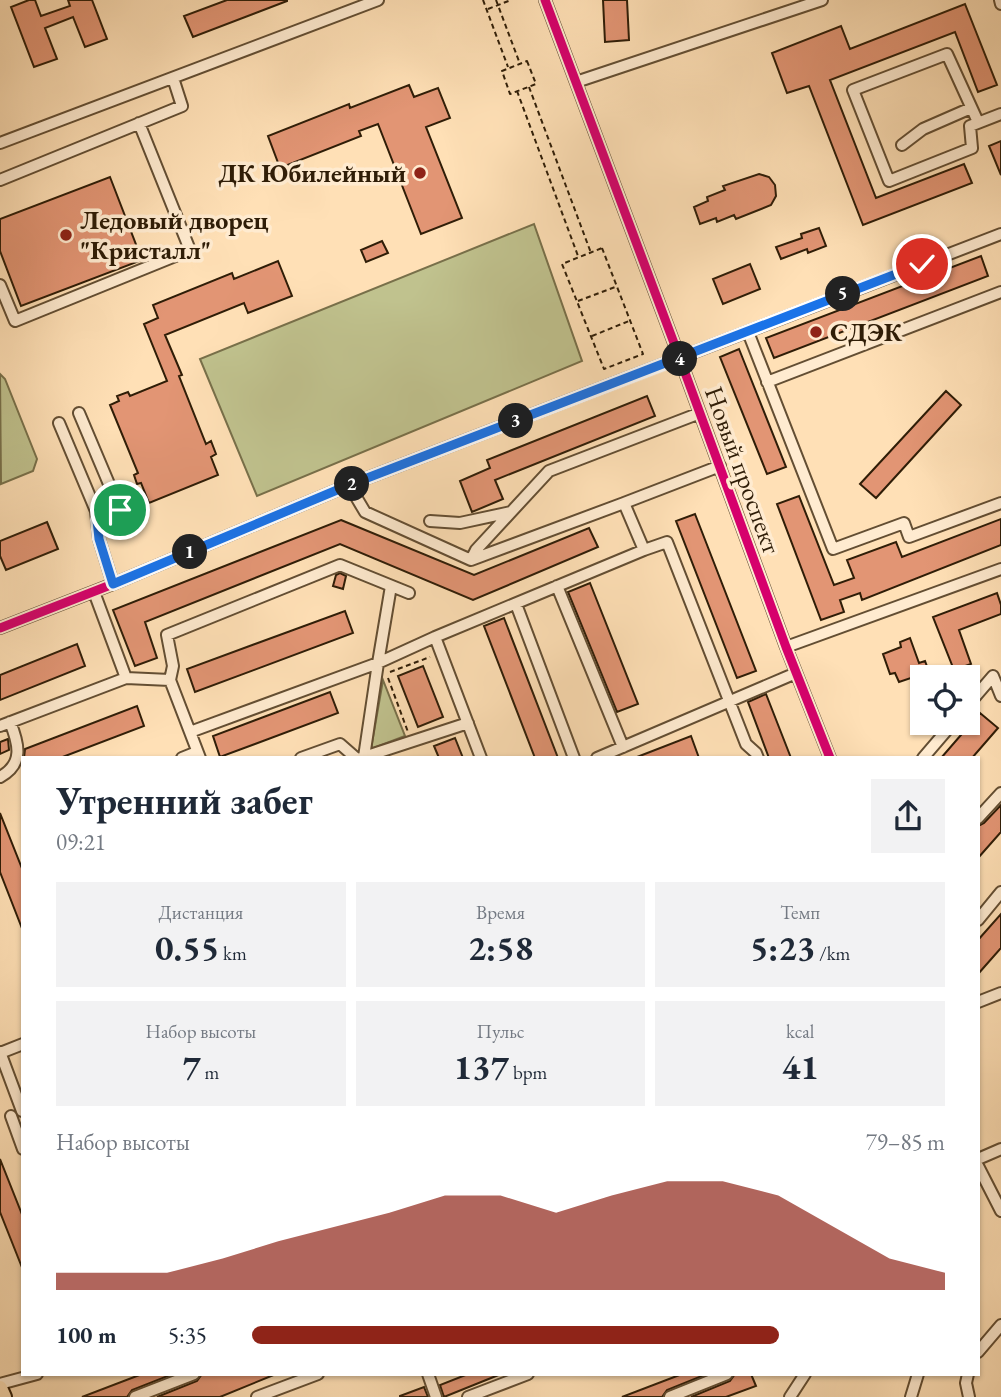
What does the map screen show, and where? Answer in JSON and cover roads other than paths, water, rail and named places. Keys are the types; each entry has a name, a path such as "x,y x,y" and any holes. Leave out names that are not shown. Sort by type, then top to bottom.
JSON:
{"main road":[{"path":"0,1386 4,1397"}],"street":[{"path":"339,0 344,13"},
{"path":"0,143 378,0"},
{"name":"Новый проспект","path":"545,0 829,756"},
{"path":"576,82 822,0"},
{"path":"978,122 947,54 853,90 889,181 972,148 970,126 1001,114"},
{"path":"0,180 183,106 173,78"},
{"path":"902,145 923,129 971,108"},
{"path":"0,285 15,321 190,250 139,123"},
{"path":"0,628 94,592 349,485 1001,234"},
{"path":"767,382 1001,292"},
{"path":"748,332 833,549 904,523 909,537 1001,503"},
{"path":"79,413 120,510 97,520"},
{"path":"471,560 476,550 549,471 700,413"},
{"path":"59,423 96,511 99,539 113,584"},
{"path":"349,485 365,512 471,560 720,466"},
{"path":"624,503 644,550"},
{"path":"430,520 460,523 511,512"},
{"path":"190,732 377,663 667,542 746,744 757,756"},
{"path":"199,755 170,680 173,667 167,635 340,565 409,593"},
{"path":"786,647 1001,569"},
{"path":"361,756 391,586"},
{"path":"557,586 623,747"},
{"path":"94,592 126,678"},
{"path":"516,604 573,756"},
{"path":"435,637 480,756"},
{"path":"602,756 796,673"},
{"path":"980,691 993,676 1001,696"},
{"path":"0,776 10,771 17,760 17,740 5,724 126,678 170,680"},
{"path":"364,756 468,723"},
{"path":"925,756 943,735"},
{"path":"307,756 340,744 359,756"},
{"path":"980,816 1001,793"},
{"path":"980,918 1001,892"},
{"path":"980,1001 1001,993"},
{"path":"21,1045 0,1052 21,1108"},
{"path":"5,1118 21,1146"},
{"path":"980,1158 1001,1149"},
{"path":"980,1170 1001,1211"},
{"path":"980,1350 1001,1325"},
{"path":"0,1386 31,1376"},
{"path":"135,1397 185,1376"},
{"path":"257,1397 313,1376"},
{"path":"429,1376 436,1397"},
{"path":"468,1397 523,1376"},
{"path":"670,1397 722,1376"},
{"path":"790,1397 804,1376"},
{"path":"911,1397 917,1376"},
{"path":"967,1378 969,1397"}],"place":[{"name":"ДК Юбилейный","path":"420,173"},
{"name":"Ледовый дворец \"Кристалл\"","path":"66,235"},
{"name":"СДЭК","path":"816,332"}]}
